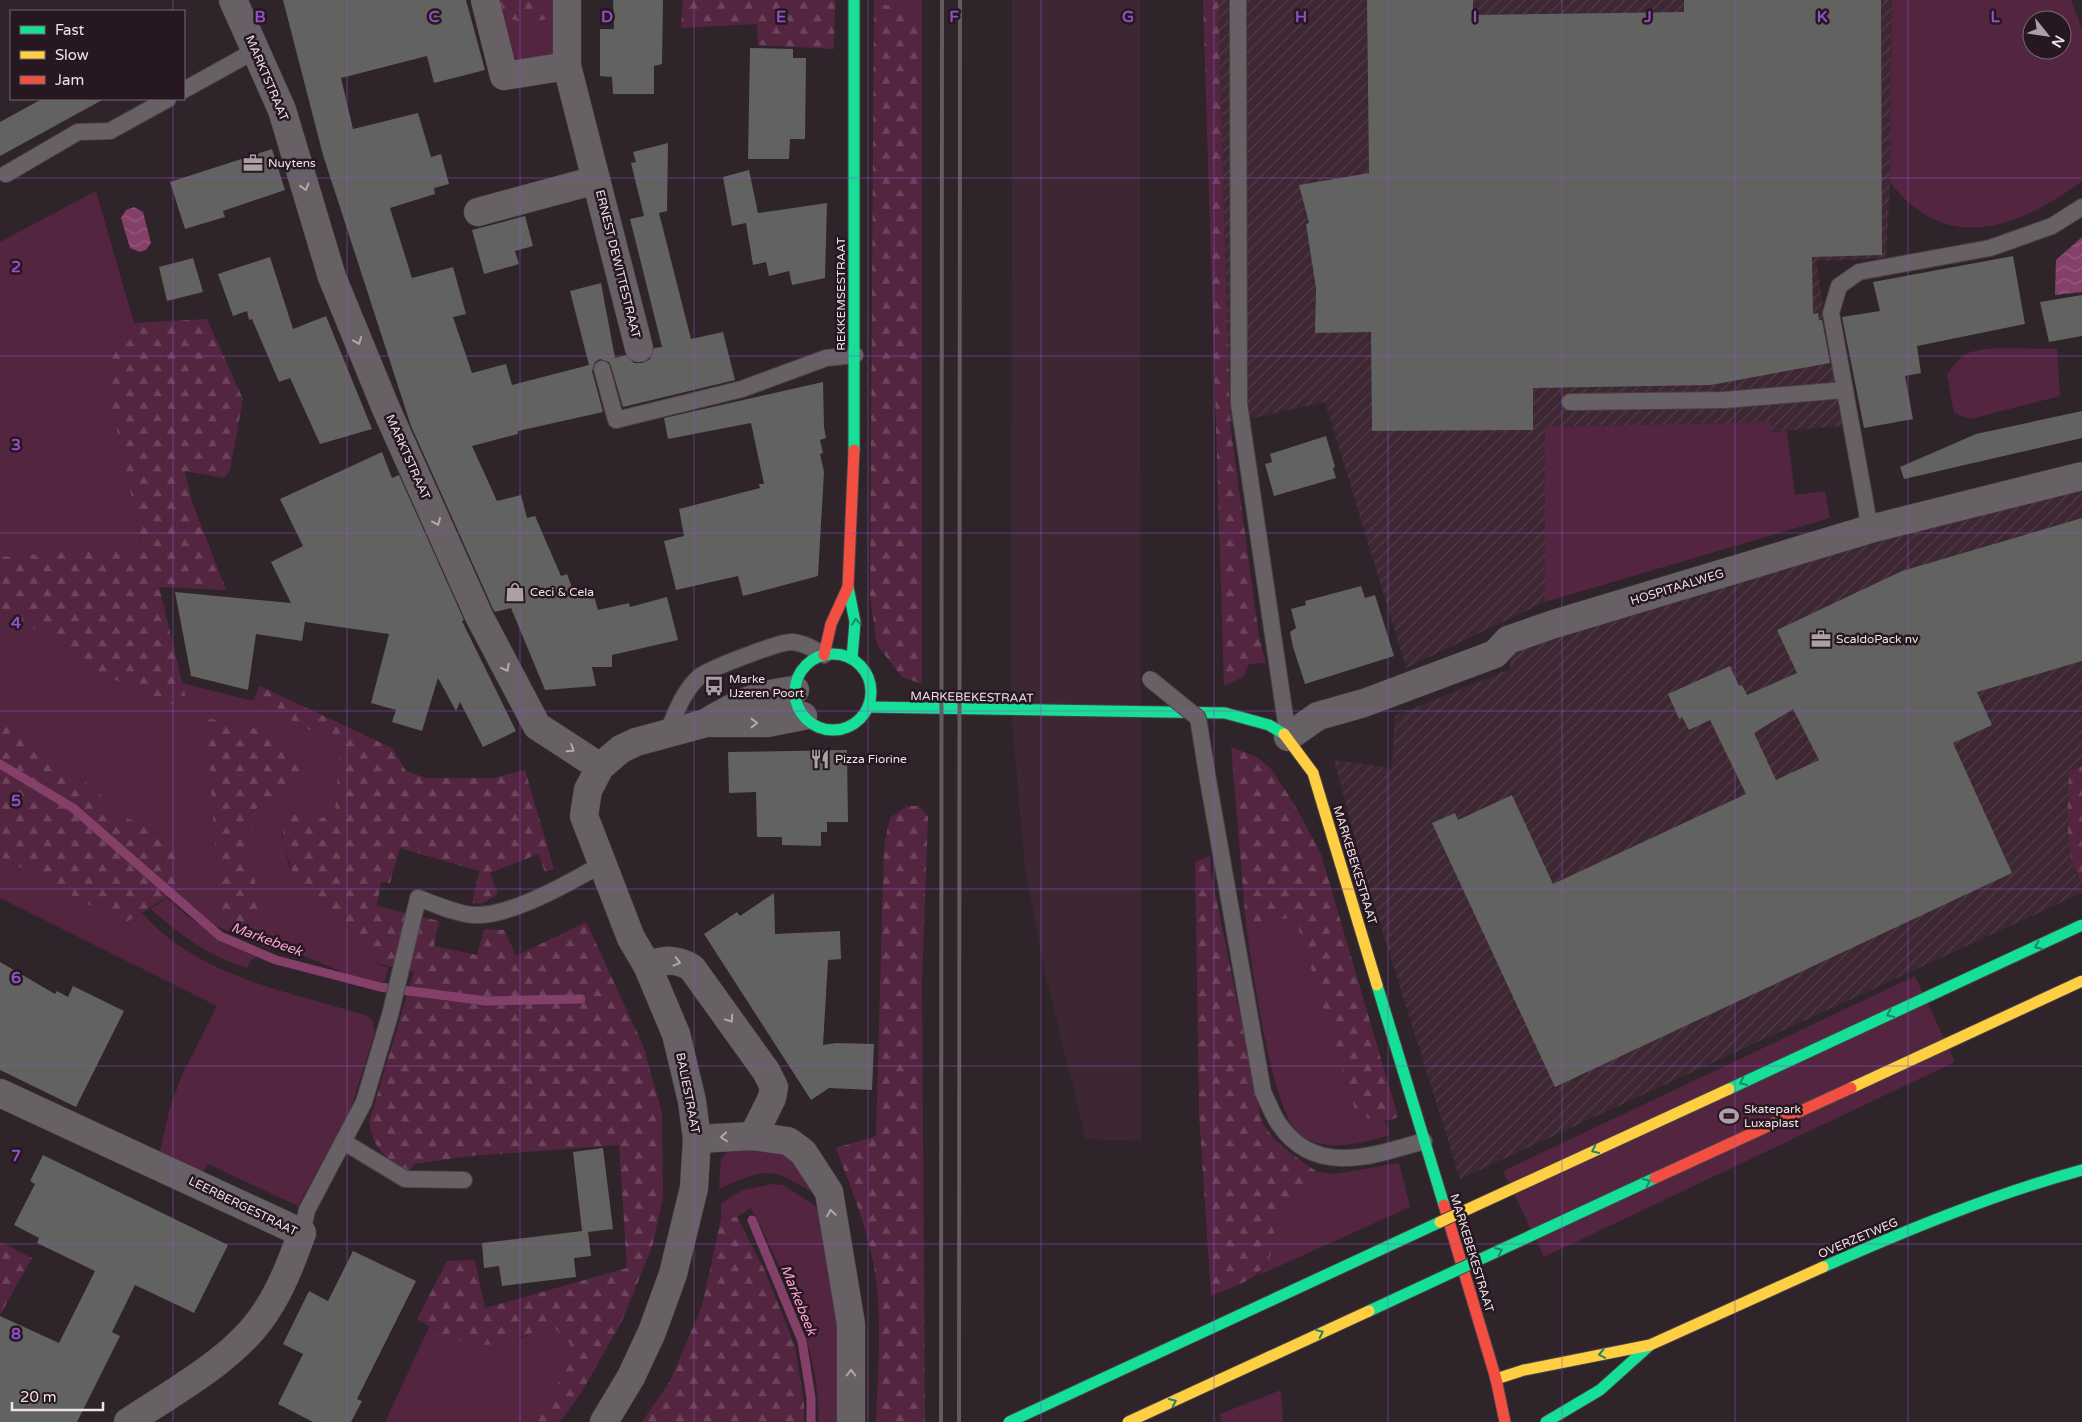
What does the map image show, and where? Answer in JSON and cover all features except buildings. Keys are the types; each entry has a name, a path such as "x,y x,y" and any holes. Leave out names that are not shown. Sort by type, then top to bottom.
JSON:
{"main road":[{"name":"REKKEMSESTRAAT","path":"824,655 832,624 848,587 854,472 854,0"},
{"name":"REKKEMSESTRAAT","path":"848,587 855,606 857,628 852,658"},
{"path":"839,654 852,658 867,674 871,685 872,696 868,707 860,720 846,728 830,730 815,726 803,716 795,690 797,678 804,667 813,659 824,655 839,654"},
{"name":"MARKEBEKESTRAAT","path":"868,707 884,710 1225,713 1269,725 1288,737 1313,773 1496,1380 1505,1418 1516,1422"},
{"path":"1009,1422 2082,925"},
{"path":"1128,1422 2082,982"},
{"name":"OVERZETWEG","path":"1496,1380 1524,1370 1650,1345 1885,1240 2049,1179 2082,1170"},
{"name":"OVERZETWEG","path":"1546,1422 1600,1390 1650,1345"}],"street":[{"name":"MARKTSTRAAT","path":"232,0 282,110 332,277 387,411 479,616 537,726 600,767"},
{"path":"485,0 504,76 567,66"},
{"name":"ERNEST DEWITTESTRAAT","path":"566,0 567,66 639,348"},
{"name":"ERNEST DEWITTESTRAAT","path":"478,212 596,180"},
{"name":"HOSPITAALWEG","path":"1288,737 1318,716 1364,702 1495,654 1508,640 1517,637 1870,529 2082,476"},
{"path":"706,723 740,703 762,694 795,690"},
{"path":"600,767 621,749 636,742 706,723 767,723 803,716"},
{"name":"BALIESTRAAT","path":"600,767 588,790 584,816 631,938 647,965 676,1034 692,1101 697,1140 694,1188 673,1274 652,1332 631,1377 604,1422"},
{"path":"647,965 668,959 681,961 692,968 766,1072 774,1087 772,1098 753,1136"},
{"name":"LEERBERGESTRAAT","path":"0,1093 302,1233 287,1273 265,1314 206,1370 128,1422"},
{"path":"697,1140 753,1136 788,1142 803,1152 828,1192 852,1324 852,1422"}],"lane":[{"path":"1238,0 1239,404 1288,737"},
{"path":"185,89 256,50"},
{"path":"6,174 78,132 110,131 166,100"},
{"path":"1870,529 1831,313 1838,286 1859,272 1990,248 2014,241 2052,226 2082,206"},
{"path":"602,370 616,420 742,389 826,358 855,355"},
{"path":"1570,402 1724,400 1844,390"},
{"path":"667,733 684,697 700,676 773,645 791,641 806,645 824,655"},
{"path":"1150,679 1198,718 1263,1092 1278,1123 1292,1140 1309,1153 1334,1158 1358,1157 1424,1140"},
{"path":"302,1233 307,1210 364,1102 391,1010 418,898 473,915 498,913 532,900 602,864"},
{"path":"344,1142 405,1179 464,1180"}],"shaded area":[{"path":"1012,0 1140,0 1141,1141 1086,1139 1045,974 1025,869 1011,711"},
{"path":"1218,0 1892,0 1890,182 1886,258 1816,261 1842,426 1771,432 1771,422 1545,427 1545,602 1406,668 1325,402 1230,423"},
{"path":"2082,490 2082,766 2069,771 2075,873 2082,882 2082,893 1460,1179 1365,875 1334,760 1392,768 1395,716 1510,669 1510,648 1740,573"}],"green space":[{"path":"497,0 555,0 555,9 549,19 517,21 504,15"},
{"path":"683,0 835,0 834,49 758,45 757,24 681,28"},
{"path":"874,0 922,0 922,11 874,3"},
{"path":"1203,0 1218,0 1230,423 1259,637 1266,663 1249,664 1243,677 1224,686"},
{"path":"1892,0 2071,0 2082,29 2082,181 2058,198 2033,211 2008,221 1983,227 1958,227 1934,220 1911,205 1890,182"},
{"path":"874,3 922,11 922,684 902,677 877,645 870,596"},
{"path":"555,9 556,52 551,57 521,61 509,54 499,10"},
{"path":"96,191 134,323 115,343 106,379 142,547 0,557 0,242"},
{"path":"207,319 243,399 230,471 224,478 185,471 191,499 226,590 159,587 189,711 99,673 73,649 47,637 11,614 0,613 0,557 142,546 106,379 115,343 134,323"},
{"path":"1996,348 2057,349 2060,396 1970,419 1954,413 1947,375 1958,361 1967,354 1978,350"},
{"path":"1771,422 1771,432 1787,431 1795,495 1825,491 1830,518 1545,602 1545,427"},
{"path":"0,613 11,614 47,637 73,649 99,673 188,710 182,683 253,701 340,745 336,813 308,823 291,813 282,833 289,866 333,917 356,929 368,942 375,963 388,968 385,982 368,983 278,945 270,949 216,926 175,892 181,888 179,851 172,840 115,812 98,792 0,717","holes":["206,718 292,786 248,815 249,851 258,897"]},
{"path":"260,686 392,748 406,771 426,778 493,778 525,770 554,869 545,872 538,854 490,873 498,894 481,904 472,903 479,871 400,848 390,883 381,882 377,906 439,921 434,946 477,955 484,929 504,930 516,956 586,922 643,1045 662,1113 663,1198 652,1247 622,1321 581,1393 560,1422 521,1422 565,1376 570,1344 552,1325 514,1340 483,1345 454,1339 417,1319 447,1261 475,1260 485,1308 627,1268 619,1145 470,1156 414,1164 408,1173 393,1162 377,1146 369,1122 414,972 375,963 369,948 357,931 322,912 306,899 292,871 284,841 284,829 291,812 308,823 335,813 340,745 253,701"},
{"path":"0,717 98,792 115,812 172,840 179,851 181,888 127,922 118,921 0,856"},
{"path":"206,718 237,724 273,735 288,743 298,754 300,768 292,785 248,815 249,851 258,897 256,923 248,931 220,913"},
{"path":"1231,747 1257,757 1272,770 1293,802 1321,854 1398,1117 1386,1121 1377,1121 1356,1113 1295,917 1246,925"},
{"path":"2082,766 2082,882 2076,871 2069,844 2068,813 2069,771"},
{"path":"907,806 919,806 928,817 922,981 925,1422 876,1422 879,1321 876,1281 866,1232 836,1148 876,1136 884,845 890,818"},
{"path":"0,856 118,921 127,922 142,913 165,935 190,953 217,967 275,989 365,1015 372,1020 375,1032 351,1108 298,1206 208,1164 199,1179 158,1160 169,1111 182,1075 217,1006 0,898"},
{"path":"1210,856 1211,873 1262,1122 1279,1143 1316,1171 1291,1206 1282,1205 1278,1211 1275,1220 1273,1245 1265,1265 1250,1279 1211,1296 1199,1113 1195,862"},
{"path":"167,898 210,931 258,956 251,960 247,968 219,957 195,944 150,909"},
{"path":"1295,917 1356,1113 1371,1120 1385,1122 1390,1135 1346,1145 1323,1144 1302,1136 1291,1123 1272,1071 1258,1003 1246,925"},
{"name":"Skatepark Luxaplast","path":"1915,976 1955,1062 1544,1257 1503,1171"},
{"path":"737,1149 764,1149 796,1160 815,1194 788,1179 768,1173 748,1177 719,1189 721,1159 726,1152"},
{"path":"1399,1163 1410,1207 1257,1276 1267,1263 1275,1215 1282,1205 1291,1206 1316,1171 1334,1174"},
{"path":"772,1184 783,1185 820,1209 839,1291 842,1422 818,1422 818,1397 814,1369 798,1312 775,1257 751,1208 737,1217 721,1218 721,1203 743,1190"},
{"path":"737,1217 764,1269 795,1346 804,1403 804,1422 642,1422 670,1381 702,1306 721,1218"},
{"path":"0,1242 32,1258 0,1315"},
{"path":"552,1325 570,1344 565,1376 521,1422 385,1422 429,1327 436,1331 519,1339"},
{"path":"1281,1390 1283,1422 1221,1422 1220,1414"}],"water":[{"path":"134,207 143,212 151,243 146,250 140,252 130,248 121,218 126,210"},
{"path":"2082,237 2082,292 2055,295 2056,260"}],"waterway":[{"name":"Markebeek","path":"0,764 73,808 220,936 276,960 380,987 486,1001 581,999"},
{"name":"Markebeek","path":"752,1220 802,1341 811,1398 811,1422"}],"railway":[{"path":"941,1422 942,0"},
{"path":"959,1422 960,0"}],"traffic: fast":[{"path":"854,0 854,450"},
{"path":"848,587 855,622 852,658"},
{"path":"833,654 848,657 860,665 868,677 871,692 868,707 860,719 848,727 833,730 818,727 806,719 798,707 795,692 798,677 806,665 818,657 833,654"},
{"path":"868,707 1225,713 1269,725 1284,734"},
{"path":"1729,1089 2082,925"},
{"path":"1377,985 1444,1205"},
{"path":"1823,1267 1984,1201 2082,1170"},
{"path":"1369,1311 1655,1178"},
{"path":"1009,1422 1440,1222"},
{"path":"1546,1422 1600,1390 1649,1346"}],"traffic: slow":[{"path":"1284,734 1313,773 1377,985"},
{"path":"1851,1088 2082,981"},
{"path":"1440,1222 1729,1089"},
{"path":"1496,1379 1524,1370 1650,1345 1823,1267"},
{"path":"1128,1422 1369,1311"}],"traffic: jam":[{"path":"824,655 831,624 848,587 854,450"},
{"path":"1655,1178 1851,1088"},
{"path":"1444,1205 1496,1379 1505,1422"}],"place":[{"name":"Nuytens","path":"253,163"},
{"name":"Ceci & Cela","path":"515,592"},
{"name":"ScaldoPack nv","path":"1821,639"},
{"name":"Marke IJzeren Poort","path":"714,686"},
{"name":"Pizza Fiorine","path":"820,759"},
{"name":"Skatepark Luxaplast","path":"1729,1116"}]}
